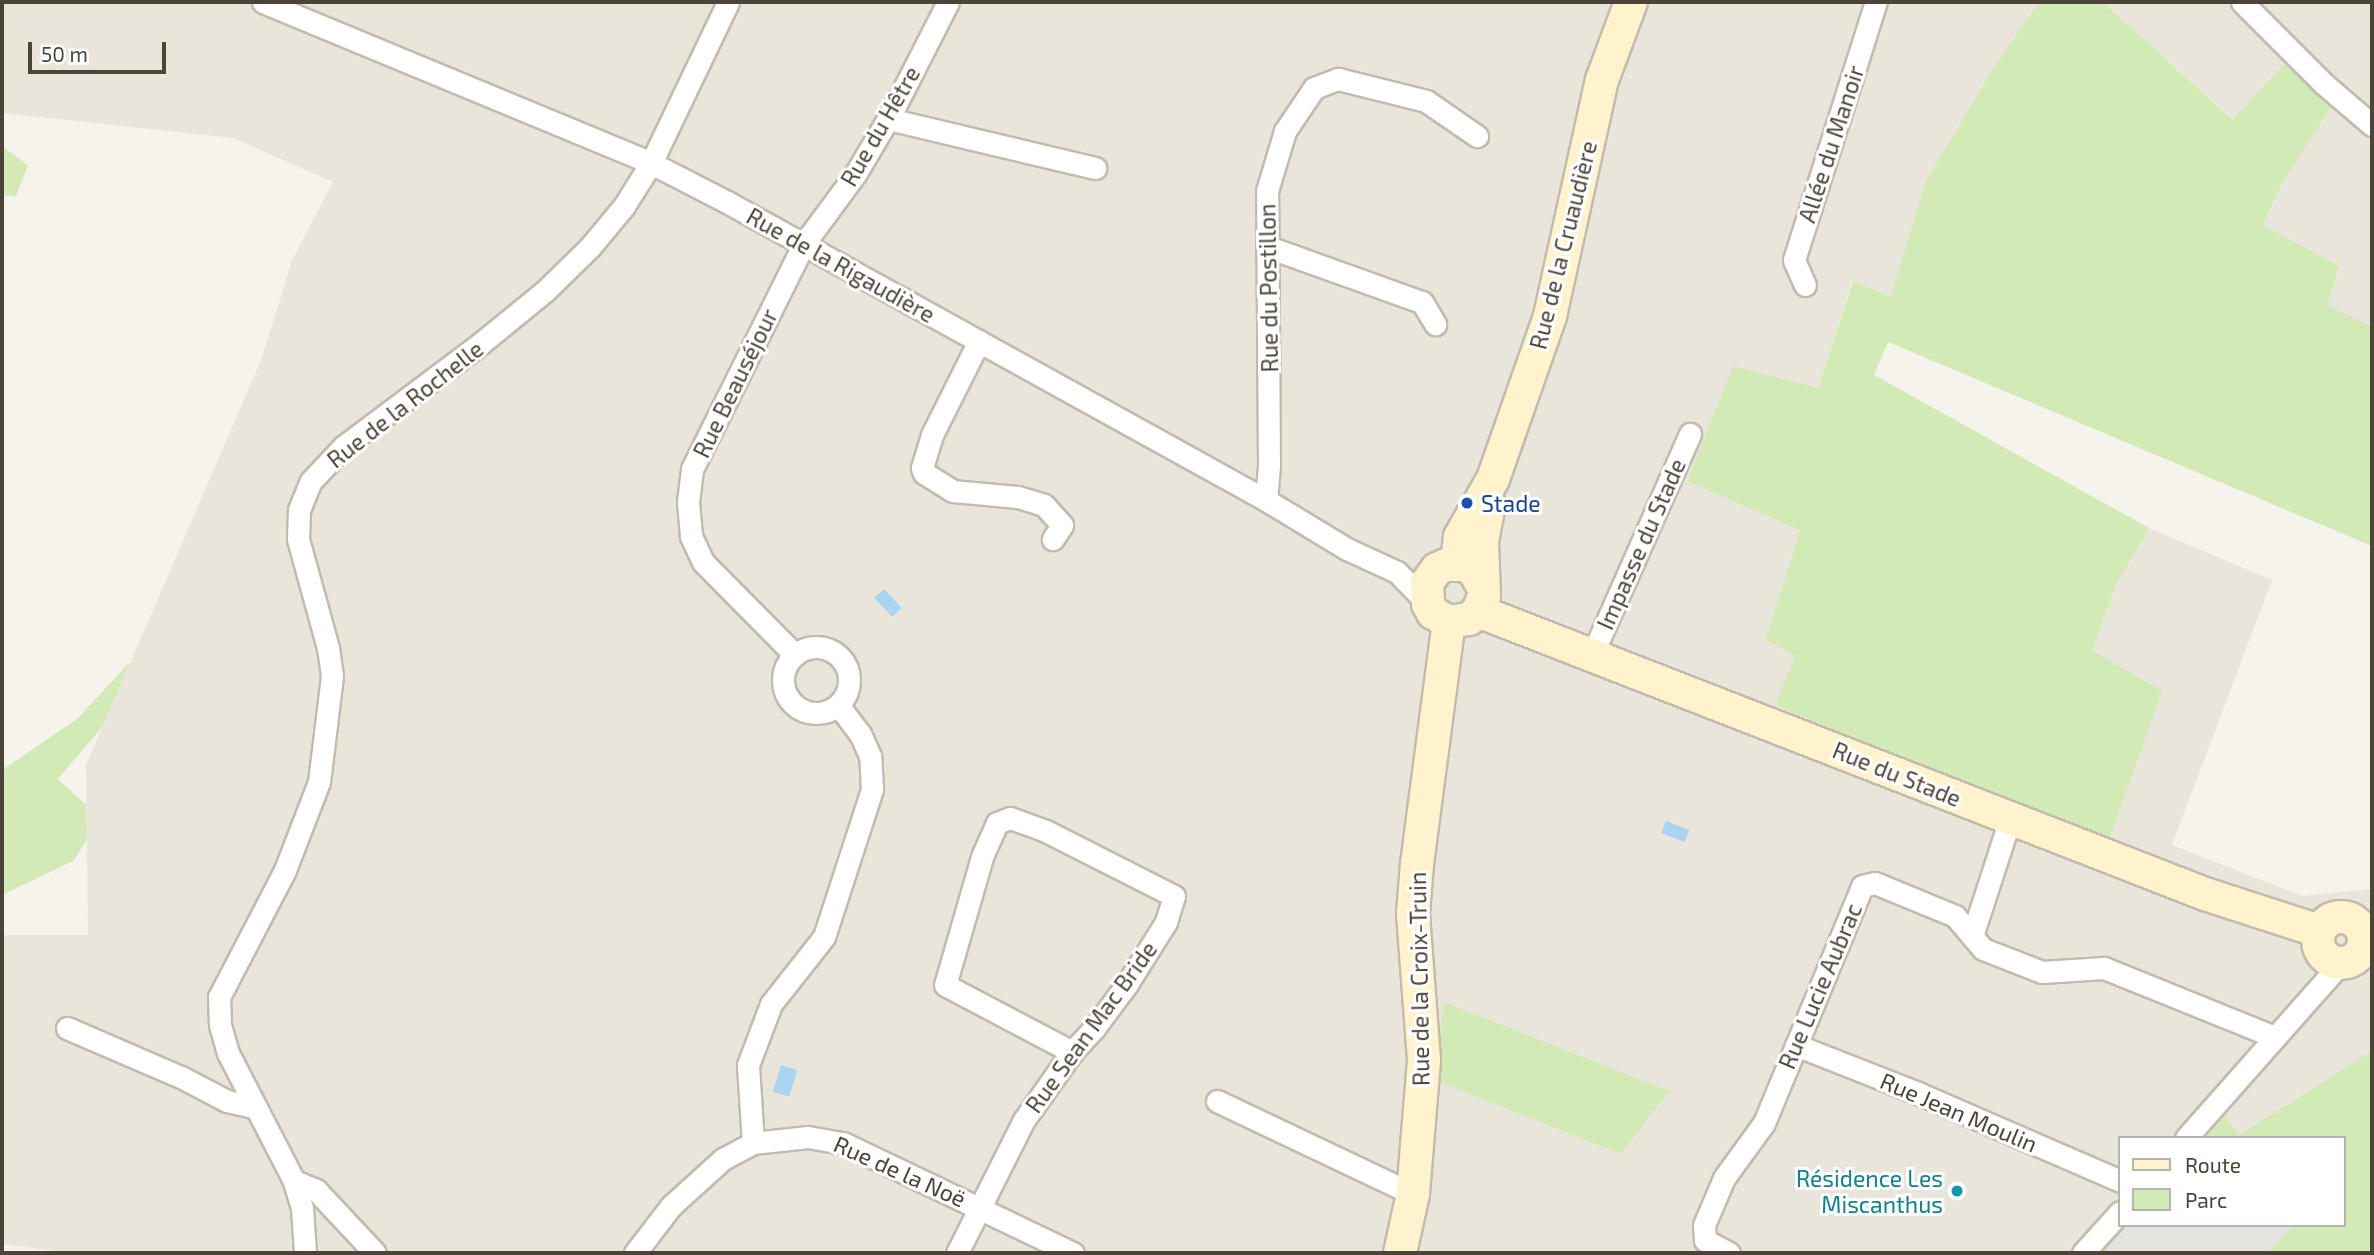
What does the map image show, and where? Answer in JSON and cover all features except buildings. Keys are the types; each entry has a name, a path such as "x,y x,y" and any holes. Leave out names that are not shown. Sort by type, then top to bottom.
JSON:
{"main road":[{"name":"Rue de la Cruaudière","path":"1441,591 1460,537 1493,479 1550,316 1602,80 1631,2"},
{"path":"1481,598 1473,569 1441,591 1469,619 1481,598 1482,541 1493,479"},
{"name":"Rue de la Croix-Truin","path":"1400,1253 1413,1194 1424,1060 1414,901 1441,591"},
{"name":"Rue du Stade","path":"1481,598 1592,655 2206,894 2319,931"},
{"path":"2343,917 2356,922 2368,932 2360,954 2341,963 2333,962 2322,953 2319,931 2329,920 2343,917"}],"street":[{"name":"Rue de la Rigaudière","path":"263,2 651,163 1266,500 1347,550 1441,591"},
{"name":"Rue de la Rochelle","path":"295,1181 228,1053 220,1025 219,997 285,870 319,782 331,676 328,648 298,539 299,510 311,481 344,446 480,344 545,291 590,247 624,206 651,163 728,2"},
{"name":"Rue du Hêtre","path":"803,245 856,173 888,120 947,2"},
{"name":"Allée du Manoir","path":"1805,285 1794,260 1876,2"},
{"path":"2242,2 2325,84 2372,125"},
{"name":"Rue du Postillon","path":"1266,500 1269,465 1267,191 1285,131 1314,88 1338,79 1426,101 1477,136"},
{"path":"888,120 1095,168"},
{"name":"Rue Beauséjour","path":"795,655 703,562 691,536 688,502 692,469 803,245"},
{"path":"1268,247 1422,302 1435,324"},
{"path":"979,341 932,435 922,468 924,473 953,491 1018,497 1044,505 1062,525 1053,539"},
{"name":"Impasse du Stade","path":"1592,655 1690,434"},
{"name":"Rue de la Rigaudière","path":"1396,572 1441,591"},
{"path":"816,647 837,654 848,674 849,685 838,705 819,713 799,709 791,702 786,693 784,672 795,655 816,647"},
{"path":"753,1143 748,1065 771,1004 824,937 872,789 870,756 859,734 838,705"},
{"name":"Rue Sean Mac Bride","path":"957,1253 1024,1121 1072,1052 1096,1027 1140,963 1166,922 1174,896 1046,831 1010,818 997,823 982,857 945,985 1072,1052"},
{"path":"1972,936 2010,819"},
{"name":"Rue Lucie Aubrac","path":"1729,1253 1705,1240 1704,1225 1724,1178 1764,1123 1862,886 1875,883 1955,916 1983,949 2042,972 2104,968 2275,1037"},
{"path":"2188,1136 2341,963"},
{"path":"67,1028 181,1077 227,1101 254,1107"},
{"name":"Rue Jean Moulin","path":"1796,1045 1917,1093 2118,1180"},
{"path":"1217,1101 1413,1194"},
{"name":"Rue de la Noë","path":"635,1253 671,1206 723,1159 753,1143 808,1137 844,1143 1073,1253"},
{"path":"295,1181 302,1208 305,1253"},
{"path":"295,1181 316,1190 375,1253"},
{"path":"2083,1253 2118,1214"}],"shaded area":[{"path":"2,2 2039,2 1994,67 1926,181 1890,297 1852,281 1818,388 1800,529 1765,638 1795,656 1776,705 2092,650 2116,585 2149,528 2272,580 2172,845 2302,896 2372,889 2372,1051 2239,1135 2118,1136 2118,1227 2122,1227 2100,1253 71,1253 2,1244 2,935 88,935 86,765 262,358 292,260 333,182 233,138 2,113"},
{"path":"2103,2 2372,2 2372,327 2326,305 2339,266 2263,226 2279,189 2331,105 2234,120"},
{"path":"2126,1227 2293,1227 2268,1253 2103,1253"}],"green space":[{"path":"2039,2 2103,2 2233,120 2284,64 2331,106 2279,189 2263,225 2339,266 2327,305 2372,327 2372,546 1888,342 1874,375 2149,528 2116,585 2092,650 2162,691 2108,843 1775,705 1795,656 1765,639 1800,530 1687,481 1733,366 1818,388 1853,281 1890,297 1926,181 1994,67"},
{"path":"2,146 28,165 16,196 2,195"},
{"path":"130,662 103,726 58,779 86,805 87,840 73,861 2,895 2,770 77,719"},
{"path":"1444,1002 1669,1091 1621,1154 1434,1080"},
{"path":"2372,1051 2372,1253 2100,1253 2122,1227 2346,1227 2346,1136 2202,1136 2222,1112 2239,1135"}],"water":[{"path":"884,589 902,608 892,617 874,598"},
{"path":"1666,821 1689,830 1685,842 1661,833"},
{"path":"781,1065 797,1070 789,1097 773,1092"}],"place":[{"name":"Stade","path":"1467,503"},
{"name":"Résidence Les Miscanthus","path":"1957,1191"}]}
